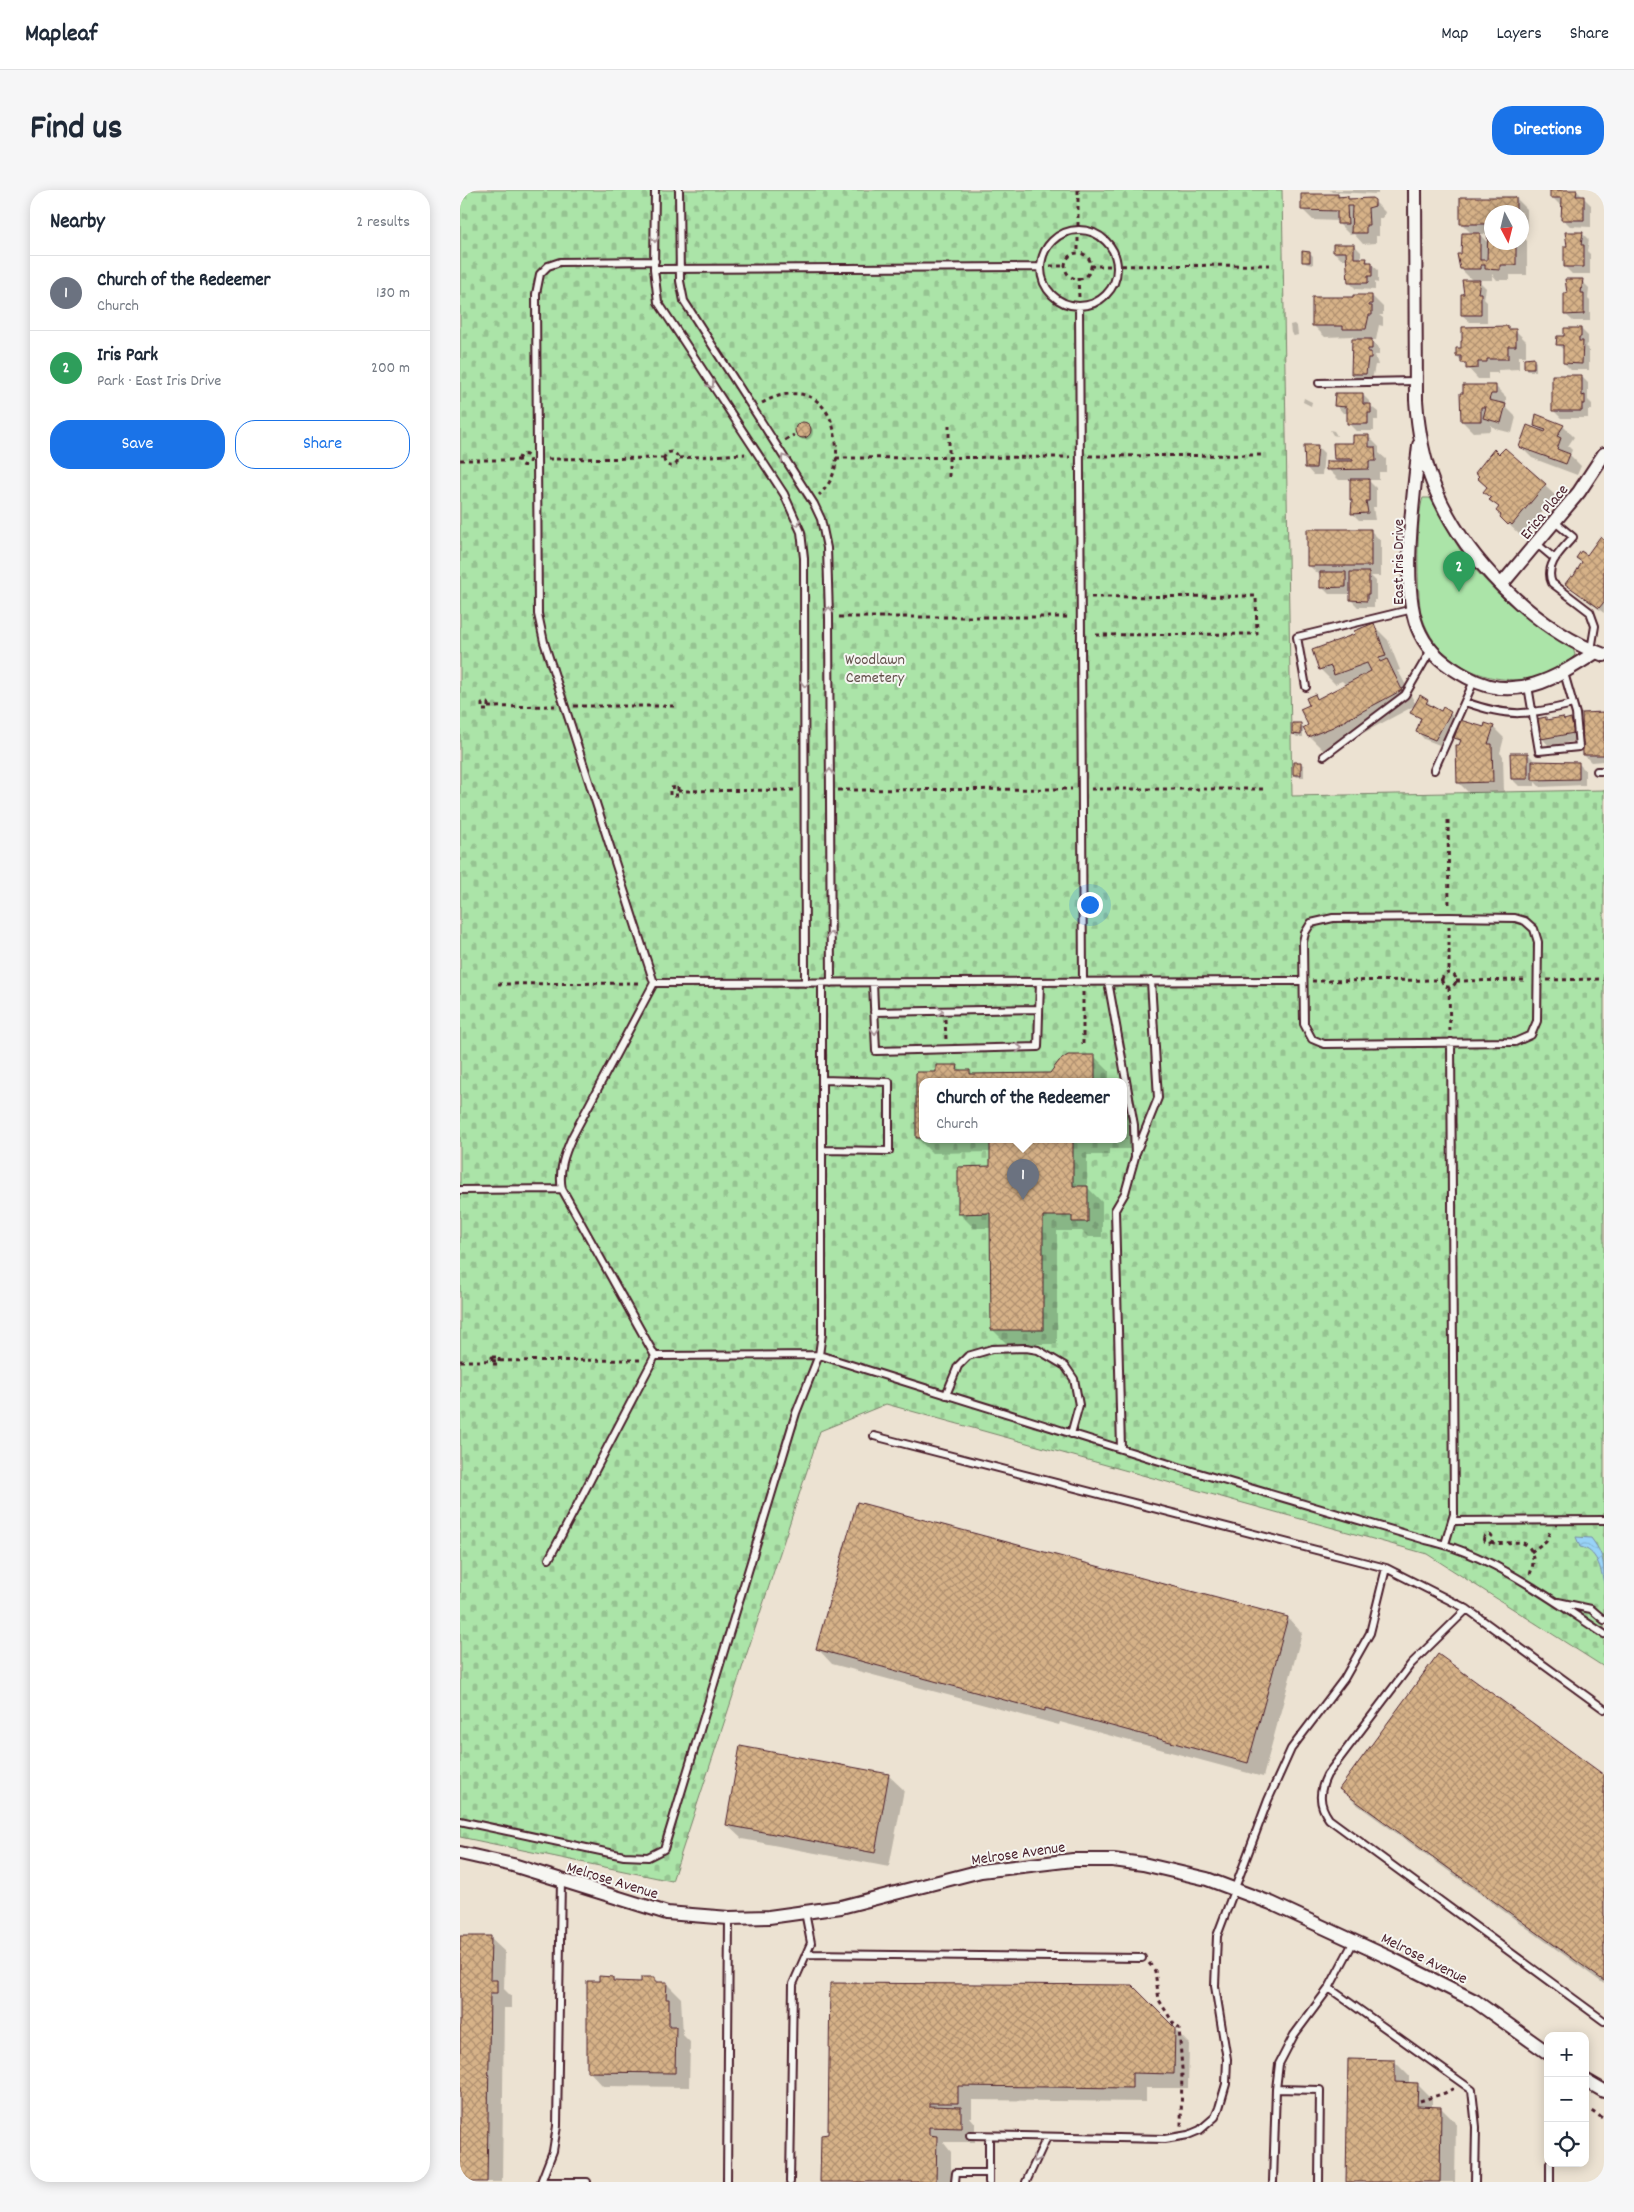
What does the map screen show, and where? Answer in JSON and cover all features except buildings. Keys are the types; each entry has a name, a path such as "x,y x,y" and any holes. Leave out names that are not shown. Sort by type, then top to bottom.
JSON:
{"street":[{"name":"East Iris Drive","path":"1415,190 1415,381 1420,434 1434,486 1445,508 1470,548 1502,584 1550,627 1597,652 1564,673 1528,686 1498,687 1474,681 1443,662 1431,650 1420,633 1412,609 1410,566 1420,434"},
{"name":"Erica Place","path":"1502,584 1579,492 1604,454"},
{"name":"Melrose Avenue","path":"460,1853 513,1865 667,1913 729,1918 769,1917 841,1907 981,1871 1073,1860 1113,1860 1143,1864 1207,1879 1354,1941 1475,2001 1544,2050"},
{"path":"1589,2082 1604,2091"}],"lane":[{"path":"655,190 654,269 656,292 661,310 784,494 801,532 804,558 805,983"},
{"path":"679,190 681,291 684,301 814,504 821,519 827,548 831,983"},
{"path":"1078,230 1094,234 1106,241 1114,253 1117,266 1115,280 1108,292 1096,301 1079,306 1065,303 1053,295 1044,281 1041,267 1044,253 1050,243 1062,234 1078,230"},
{"path":"654,1358 562,1189 562,1166 572,1137 654,983 544,642 538,614 536,294 540,274 548,266 560,262 655,261"},
{"path":"654,269 1041,267"},
{"path":"1079,306 1083,981"},
{"path":"1319,384 1415,381"},
{"path":"1555,522 1573,537 1556,559 1550,571 1552,583 1590,612 1596,630 1597,652"},
{"path":"1537,544 1556,559"},
{"path":"1306,687 1297,637 1412,609"},
{"path":"1324,756 1405,695 1431,650"},
{"path":"1528,686 1539,751 1579,747 1576,714 1564,673"},
{"path":"1434,770 1474,681"},
{"path":"1465,702 1499,712 1532,714 1573,704"},
{"path":"1449,917 1522,919 1534,928 1538,942 1537,1021 1530,1035 1515,1042 1320,1043 1309,1036 1304,1024 1302,981 1303,939 1308,927 1315,921 1333,918 1449,917"},
{"path":"1108,981 1126,1078"},
{"path":"1121,1449 1115,1210 1125,1193 1135,1157 1158,1098 1152,981"},
{"path":"654,983 1302,981"},
{"path":"873,983 876,1051 1038,1047 1040,982"},
{"path":"460,1820 624,1856 648,1857 664,1849 796,1413 819,1356 822,1333 822,983"},
{"path":"874,1012 1039,1009"},
{"path":"1446,1544 1454,1514 1450,1042"},
{"path":"822,1150 889,1151 889,1082 823,1080"},
{"path":"1127,1086 1134,1125 1135,1157"},
{"path":"460,1190 562,1189"},
{"path":"946,1395 958,1366 968,1356 992,1349 1026,1348 1038,1350 1065,1366 1074,1379 1079,1405 1072,1434"},
{"path":"654,1358 819,1356 1417,1538 1446,1544 1496,1567 1604,1634"},
{"path":"549,1559 654,1358"},
{"path":"874,1436 1386,1568 1467,1609 1604,1709"},
{"path":"1452,1521 1604,1520"},
{"path":"970,2136 1137,2140 1181,2137 1200,2130 1217,2113 1223,2097 1227,2059 1215,1986 1215,1950 1222,1920 1236,1890 1268,1800 1291,1749 1344,1679 1370,1634 1386,1568"},
{"path":"1555,1602 1590,1609 1604,1620"},
{"path":"1467,1609 1411,1664 1327,1775 1320,1795 1324,1812 1329,1819 1604,2021"},
{"path":"561,1880 557,2126 553,2150 541,2182 587,2182"},
{"path":"790,2182 793,1984 811,1943 805,1912"},
{"path":"727,2182 729,1918"},
{"path":"1273,2182 1276,2089 1279,2064 1285,2051 1329,1988 1354,1941"},
{"path":"806,1954 1142,1958"},
{"path":"1329,1988 1472,2090 1476,2126 1475,2182"},
{"path":"1276,2089 1320,2090 1320,2182"},
{"path":"989,2136 989,2182"},
{"path":"1026,2182 1047,2137"},
{"path":"1550,2167 1550,2182"},
{"path":"955,2182 956,2173 989,2173"}],"path":[{"path":"1078,190 1078,254"},
{"path":"1084,253 1090,260 1090,271 1084,277 1070,278 1066,274 1066,266 1066,258 1070,254 1084,253"},
{"path":"1090,266 1273,265"},
{"path":"1041,267 1066,266"},
{"path":"1078,277 1079,306"},
{"path":"752,409 783,395 801,395 817,400 830,415 834,425 835,472 832,480 814,504"},
{"path":"949,423 949,477"},
{"path":"664,458 667,453 672,451 679,458"},
{"path":"679,458 756,453"},
{"path":"836,458 1264,455"},
{"path":"537,459 664,458"},
{"path":"664,458 666,464 672,466 677,463 679,458"},
{"path":"460,460 519,460"},
{"path":"1081,597 1256,596 1257,634 1081,635"},
{"path":"829,617 1081,617"},
{"path":"488,706 675,706"},
{"path":"830,790 1265,789"},
{"path":"678,791 806,790"},
{"path":"1448,820 1449,973"},
{"path":"1443,980 1445,975 1449,973"},
{"path":"1449,973 1454,975 1456,981 1454,986 1449,987"},
{"path":"1302,981 1443,980"},
{"path":"1443,980 1445,985 1449,987"},
{"path":"1083,981 1083,1046"},
{"path":"498,984 654,983"},
{"path":"1449,987 1450,1042"},
{"path":"945,1011 946,1049"},
{"path":"460,1361 654,1358"},
{"path":"1531,1552 1546,1541 1550,1532 1551,1520"},
{"path":"1492,1542 1499,1544 1520,1542 1531,1552 1532,1568 1524,1583"},
{"path":"1142,1958 1154,1968 1159,2000 1179,2028 1182,2069 1181,2137"},
{"path":"1420,2101 1452,2090 1459,2081"},
{"path":"1589,2110 1604,2119"}],"green space":[{"name":"Woodlawn Cemetery","path":"460,190 1282,190 1292,796 1604,790 1604,1667 1427,1554 886,1404 820,1431 672,1881 460,1837"},
{"path":"1423,498 1430,498 1459,548 1496,592 1541,628 1573,648 1575,655 1562,666 1546,674 1513,680 1479,674 1464,667 1439,647 1425,625 1421,613 1418,536"}],"water":[{"path":"1576,1537 1591,1538 1599,1549 1603,1564 1604,1584 1597,1561 1590,1552 1580,1547"}],"place":[{"name":"Iris Park","path":"1459,592"},
{"name":"Church of the Redeemer","path":"1023,1200"}]}
